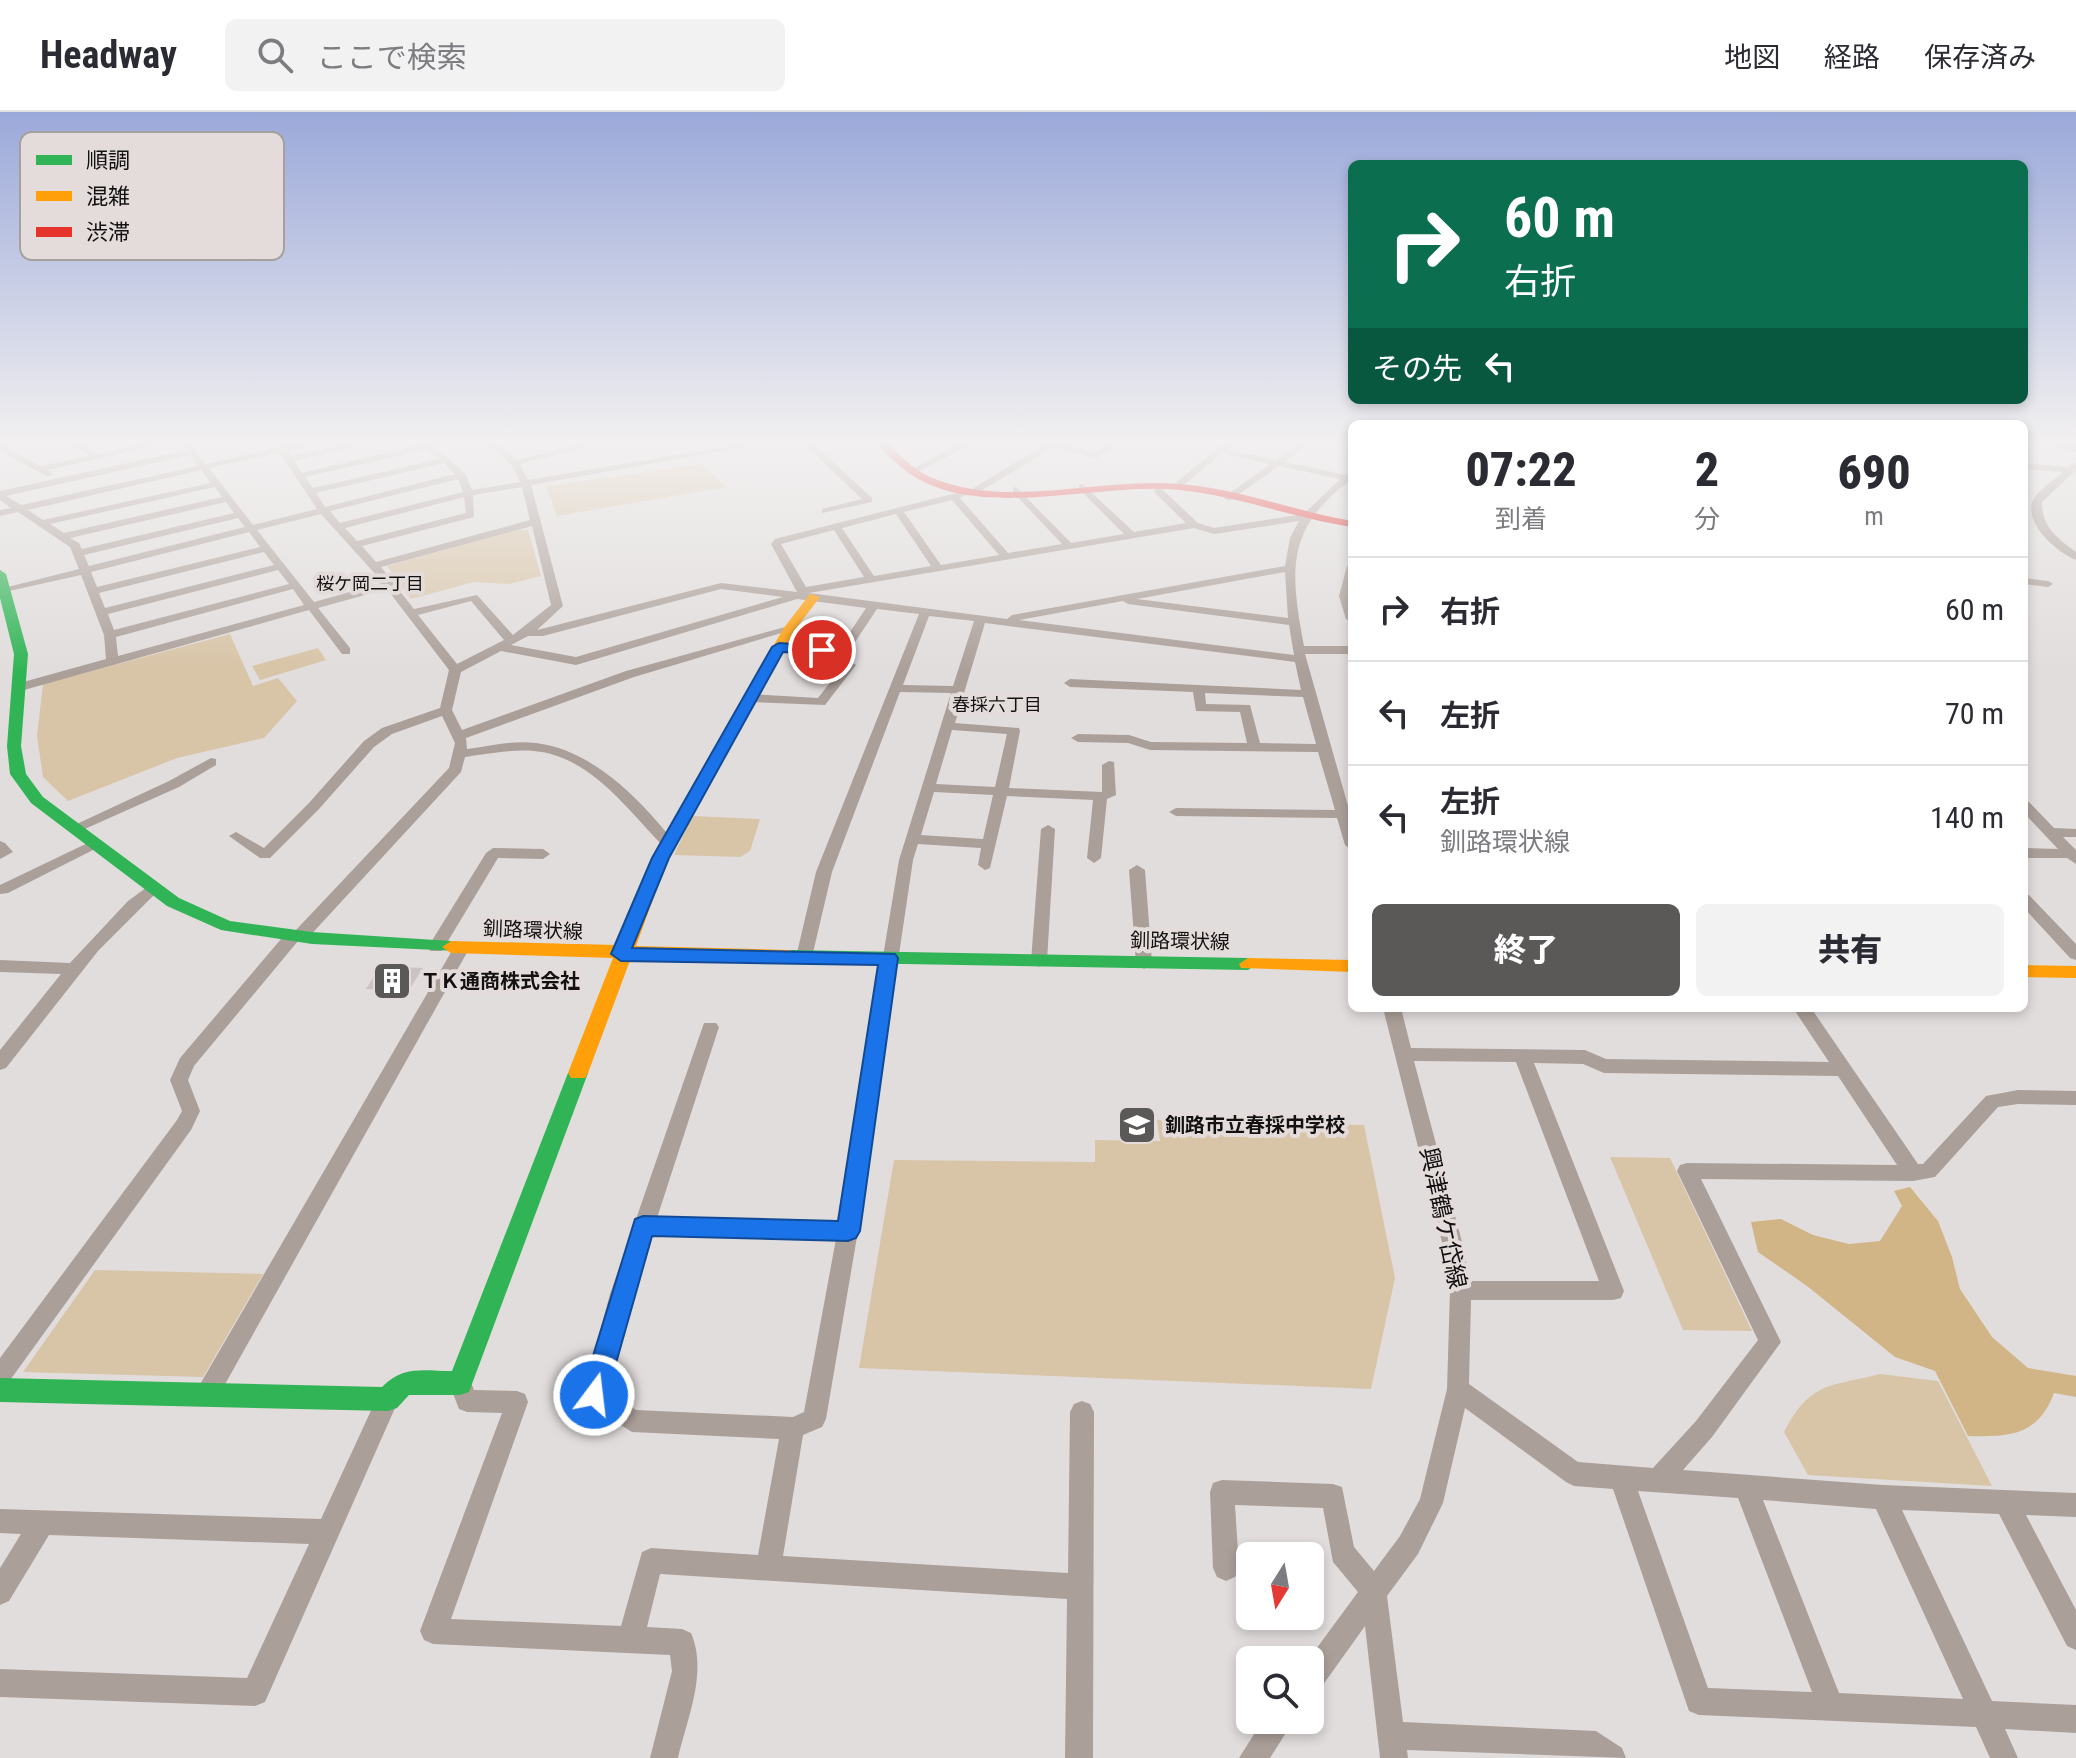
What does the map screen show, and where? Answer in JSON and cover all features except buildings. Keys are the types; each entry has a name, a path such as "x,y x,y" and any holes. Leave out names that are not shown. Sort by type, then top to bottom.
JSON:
{"street":[{"path":"34,518 64,536 78,553 103,612 110,635 112,661"},
{"path":"42,523 65,518"},
{"path":"64,536 143,518"},
{"path":"78,553 226,518"},
{"path":"245,518 346,651"},
{"path":"2,582 86,572 294,518"},
{"path":"330,518 373,566 455,670"},
{"path":"338,527 374,518"},
{"path":"355,545 460,518"},
{"path":"455,670 526,633 557,606 534,518"},
{"path":"805,595 776,544 870,518"},
{"path":"904,518 937,567"},
{"path":"982,518 1005,556"},
{"path":"1042,518 1068,545"},
{"path":"1113,518 1130,534"},
{"path":"1186,518 1194,525"},
{"path":"411,613 473,597 506,644 576,661 870,578 1194,525 1214,531 1301,518"},
{"path":"1306,518 1295,538 1289,568 1293,622 1348,831"},
{"path":"1311,518 1348,523"},
{"path":"2040,518 2058,543 2076,557"},
{"path":"2028,521 2041,523"},
{"path":"373,566 535,522"},
{"path":"836,526 870,578"},
{"path":"94,591 268,548"},
{"path":"103,612 282,566"},
{"path":"1003,621 1289,568"},
{"path":"1348,581 1344,596 1348,608"},
{"name":"釧路環状線","path":"2,582 7,620 21,654 20,689 7,748 18,774 37,800 173,902 203,917 251,931 461,949 1348,966"},
{"path":"2028,582 2048,584"},
{"path":"110,635 297,585"},
{"path":"0,696 112,661 388,585"},
{"path":"526,633 543,633 712,587 805,595 980,619 1300,654 1348,650"},
{"path":"664,1758 685,1671 682,1642 433,1631 517,1402 467,1401 460,1383 620,966 621,954 668,843 751,698 805,595"},
{"path":"1114,599 1293,622"},
{"path":"779,647 843,651 873,606"},
{"path":"804,957 824,872 925,612"},
{"path":"710,1027 643,1226 594,1395 632,1421 793,1428 814,1419 848,1231 888,958 912,839 980,619"},
{"path":"459,736 630,674 789,629"},
{"path":"751,698 821,702 850,665"},
{"path":"0,1376 184,1125 191,1111 179,1080 186,1063 297,936 456,769 461,754 459,736 446,710 455,670"},
{"path":"1070,683 1310,694"},
{"path":"894,688 958,690"},
{"path":"1199,691 1200,708 1246,708 1254,747"},
{"path":"236,836 265,855 369,744 387,731 446,710"},
{"path":"947,726 1014,731 985,865"},
{"path":"1078,738 1129,739 1150,746 1325,748"},
{"path":"461,754 528,747 574,756 602,774 668,843"},
{"path":"73,829 174,784 211,762"},
{"path":"929,788 1109,795 1109,765"},
{"path":"1094,858 1100,796"},
{"path":"2028,809 2073,857"},
{"path":"1176,812 1343,814"},
{"path":"1039,961 1048,829"},
{"path":"2050,832 2076,833"},
{"path":"912,839 988,844"},
{"path":"3,890 94,844"},
{"path":"0,846 6,852 0,854"},
{"path":"436,947 493,853 543,854"},
{"path":"2028,853 2073,857"},
{"path":"1137,870 1144,963"},
{"path":"0,1063 138,899 154,887"},
{"path":"2028,903 2076,954"},
{"path":"207,1394 461,949"},
{"path":"0,966 77,969"},
{"path":"2028,971 2076,972"},
{"name":"興津鶴ケ岱線","path":"1324,1660 1409,1545 1431,1503 1458,1389 1461,1290 1452,1242 1393,1012"},
{"path":"1805,1012 1913,1173"},
{"path":"1404,1054 1585,1057 1604,1066 1841,1069"},
{"path":"1461,1290 1613,1291 1523,1057"},
{"path":"1659,1479 1704,1429 1770,1342 1687,1171 1928,1171 1993,1101 2018,1097 2076,1098"},
{"path":"643,1226 848,1231"},
{"path":"0,1683 255,1692 388,1399 403,1383 460,1383"},
{"path":"1458,1389 1574,1474 1883,1497 2076,1505"},
{"path":"0,1390 388,1399"},
{"path":"1079,1758 1082,1412"},
{"path":"768,1569 793,1428"},
{"path":"1622,1479 1699,1701 2076,1719"},
{"path":"1746,1488 1831,1706"},
{"path":"1226,1568 1222,1492 1333,1496 1342,1553 1374,1591 1393,1746 1550,1750 1596,1745 1612,1758"},
{"path":"1883,1497 2004,1758"},
{"path":"2006,1502 2076,1637"},
{"path":"0,1521 326,1532"},
{"path":"0,1592 42,1523"},
{"path":"631,1640 651,1561 1081,1587"},
{"path":"1253,1758 1270,1734"}],"shaded area":[{"path":"516,530 528,530 541,576 509,584 474,582 411,599 387,566"},
{"path":"230,634 253,686 278,678 297,701 264,738 177,758 68,801 43,777 37,736 43,684"},
{"path":"318,648 326,660 260,680 252,666"},
{"path":"692,816 760,819 750,851 740,857 674,855"},
{"path":"1157,1120 1364,1125 1395,1278 1371,1389 859,1368 894,1160 1095,1162 1095,1140 1160,1141"},
{"path":"1610,1157 1670,1158 1752,1331 1683,1330"},
{"path":"1910,1187 1938,1221 1960,1289 1992,1337 2028,1368 2076,1376 2076,1397 2054,1393 2040,1418 2031,1426 2009,1434 1968,1436 1935,1371 1895,1357 1807,1286 1758,1252 1751,1222 1781,1219 1813,1235 1849,1244 1880,1241 1902,1206 1894,1191"},
{"path":"95,1270 263,1274 203,1377 23,1372"},
{"path":"1880,1374 1938,1381 1992,1486 1808,1475 1784,1432 1794,1415 1803,1403 1823,1389"}],"traffic: fast":[{"path":"0,574 21,654 14,746 18,774 37,800 173,902 227,926 312,938 451,947"},
{"path":"790,956 1248,964"},
{"path":"0,1390 388,1399 403,1383 460,1383 578,1073"}],"traffic: slow":[{"path":"578,1073 660,858 789,629 814,597"},
{"path":"451,947 790,956"},
{"path":"1248,964 1348,966"},
{"path":"2028,971 2076,972"}],"traffic: jam":[{"path":"1319,518 1348,523"}],"place":[{"name":"ＴＫ通商株式会社","path":"392,981"},
{"name":"釧路市立春採中学校","path":"1137,1125"}],"district":[{"name":"桜ケ岡二丁目","path":"370,583"},
{"name":"春採六丁目","path":"997,704"}],"route":[{"path":"594,1395 643,1226 848,1231 888,958 621,954 660,858 779,647 822,650"}]}
